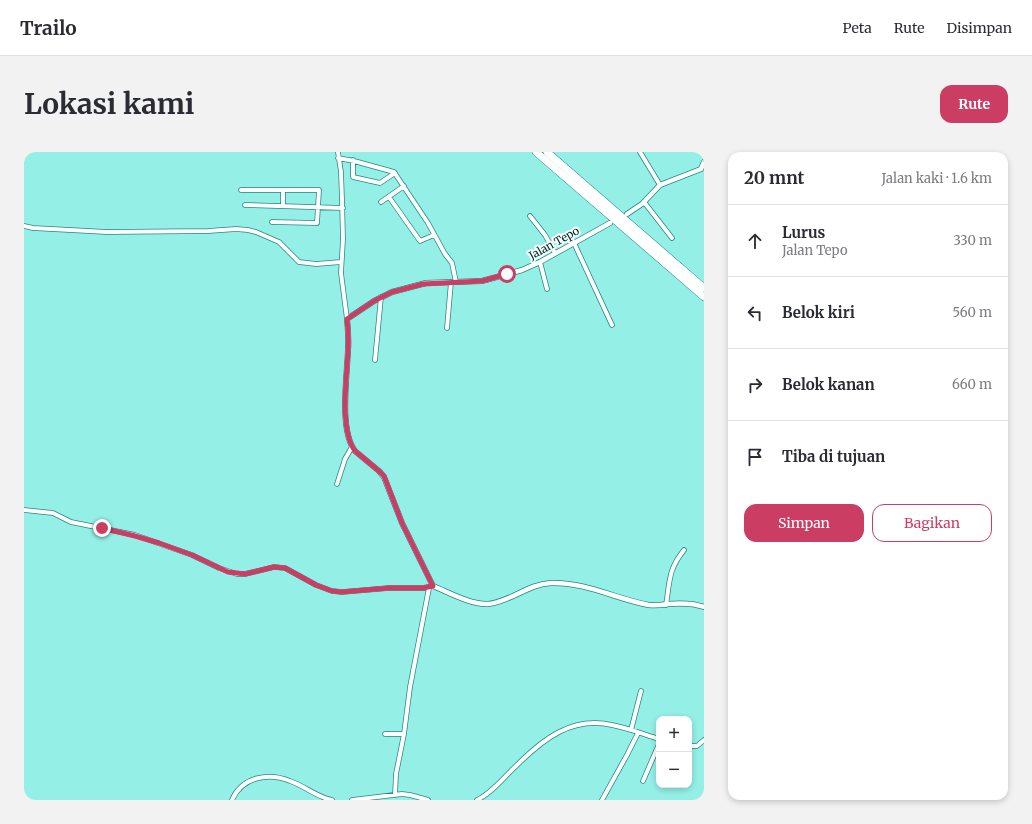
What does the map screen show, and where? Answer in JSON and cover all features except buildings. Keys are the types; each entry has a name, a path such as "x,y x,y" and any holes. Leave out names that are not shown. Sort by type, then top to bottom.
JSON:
{"highway":[{"path":"536,152 704,297"},
{"path":"547,152 704,288"}],"street":[{"path":"338,152 342,181 341,273 349,338 346,422 347,432 352,447 384,476 402,523 431,587 410,686 404,734 396,774 395,795"},
{"path":"640,152 660,185"},
{"path":"338,158 353,160 392,170 404,186 452,263 453,282 447,328"},
{"path":"353,160 353,177 380,183 395,173"},
{"path":"626,214 644,202 660,185 701,169 704,162"},
{"path":"381,202 404,186"},
{"path":"241,190 319,190 318,222 272,222"},
{"path":"283,190 283,206"},
{"path":"389,197 420,241 434,235"},
{"path":"644,202 672,238"},
{"path":"245,205 342,208"},
{"path":"530,216 545,235 555,253"},
{"name":"Jalan Tepo","path":"347,319 381,297 392,292 423,284 489,279 522,270 540,262 610,223"},
{"path":"24,226 33,228 107,232 248,230 279,242 299,262 316,264 341,263"},
{"path":"574,243 612,326"},
{"path":"540,262 546,289"},
{"path":"375,360 381,297"},
{"path":"337,484 345,458 352,447"},
{"path":"24,510 53,513 71,522 135,536 192,555 219,568 237,574 245,574 274,567 285,568 323,588 342,592 389,588 431,587 478,603 489,604 531,587 551,583 596,589 651,606 687,604 704,607"},
{"path":"666,605 669,580 672,570 676,560 684,550"},
{"path":"631,730 641,691"},
{"path":"477,800 488,793 538,745 566,728 582,724 596,723 612,725 656,738"},
{"path":"602,800 638,733"},
{"path":"385,734 404,734"},
{"path":"692,746 697,746 704,740"},
{"path":"643,781 656,751"},
{"path":"232,800 243,784 250,780 263,777 289,780 317,795 332,800"},
{"path":"352,800 395,795 410,795 428,800"}],"route":[{"path":"102,528 159,543 192,555 228,572 237,574 245,574 274,567 285,568 316,585 332,591 342,592 406,587 429,588 433,586 413,548 384,476 355,451 352,447 347,432 346,406 349,338 347,319 385,294 392,292 423,284 482,281 507,274"}]}
